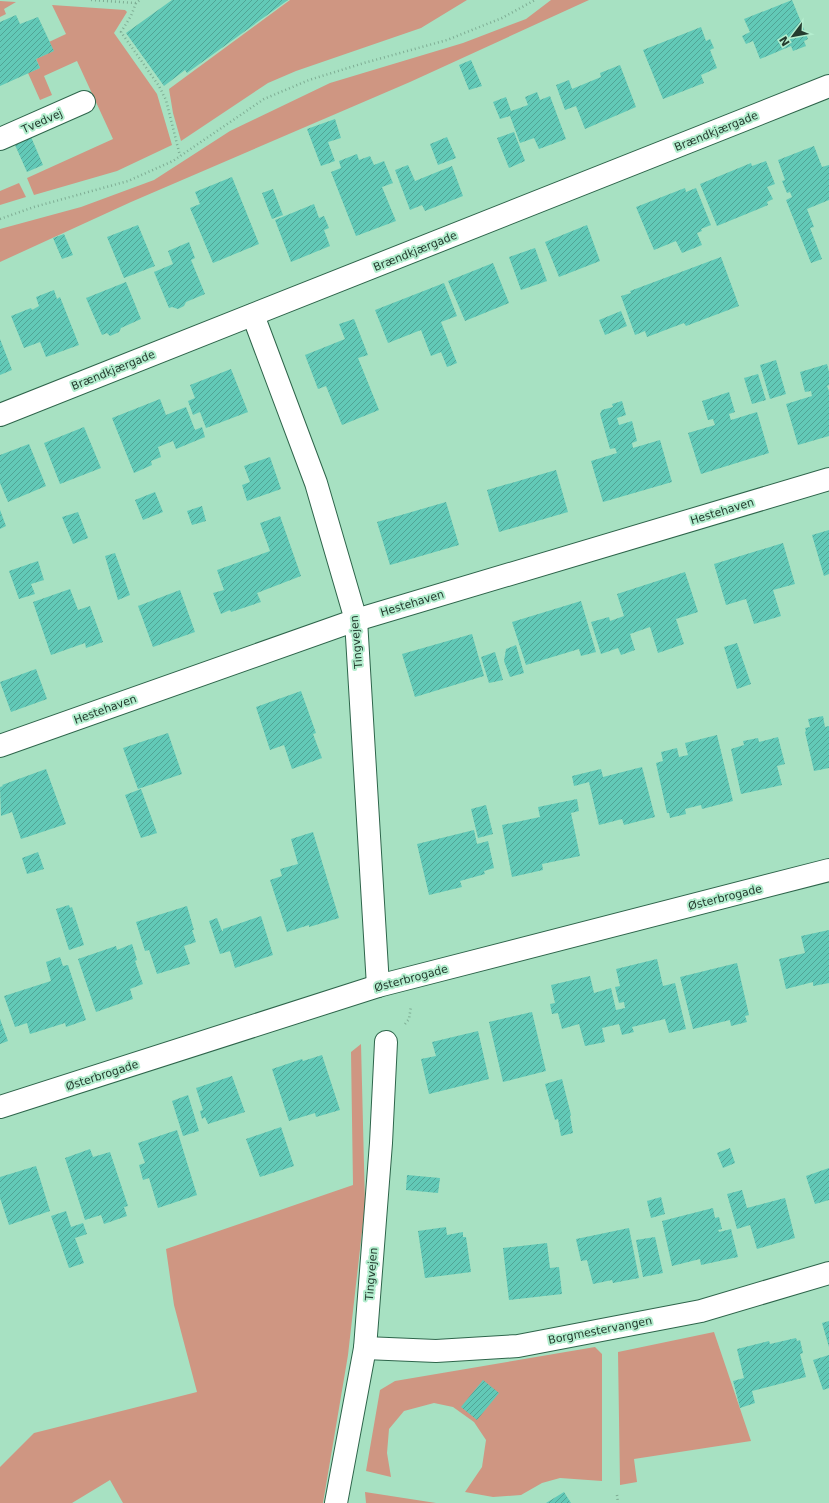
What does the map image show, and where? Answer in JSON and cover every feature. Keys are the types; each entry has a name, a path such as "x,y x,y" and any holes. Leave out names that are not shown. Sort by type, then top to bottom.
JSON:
{"street":[{"name":"Brændkjærgade","path":"0,415 829,86"},
{"name":"Tvedvej","path":"0,139 84,102"},
{"name":"Tingvejen","path":"253,315 316,483 356,620 378,986"},
{"name":"Hestehaven","path":"0,746 356,620 829,479"},
{"name":"Østerbrogade","path":"0,1107 378,986 829,870"},
{"name":"Tingvejen","path":"336,1503 365,1348 380,1151 386,1042"},
{"name":"Borgmestervangen","path":"365,1348 436,1351 518,1346 701,1311 829,1273"}],"path":[{"path":"91,0 136,3"},
{"path":"140,0 136,3 131,16 121,32 159,86 166,100 180,156"},
{"path":"526,0 527,4"},
{"path":"0,219 34,207 128,181 173,161 264,99 316,78 447,40 502,18 534,0"},
{"path":"386,1042 397,1033 409,1019 416,976"},
{"path":"617,1495 618,1503"}],"shaded area":[{"path":"290,0 467,0 421,28 296,71 268,83 181,141 173,113 169,89"},
{"path":"551,0 589,0 410,82 131,202 0,262 0,229 81,207 154,180 230,131 330,83 463,43 526,19"},
{"path":"0,1 16,2 4,9 6,14 0,17"},
{"path":"52,5 125,10 127,12 114,33 157,94 172,145 117,171 34,195 27,178 113,139 77,61 44,76 52,95 40,100 28,73 40,68 36,59 53,51 49,42 66,34"},
{"path":"19,183 26,197 0,205 0,191"},
{"path":"361,1044 365,1205 348,1355 323,1503 123,1503 110,1480 72,1503 0,1503 0,1467 34,1433 197,1392 174,1305 166,1249 353,1185 351,1052"},
{"path":"714,1332 751,1441 634,1459 637,1482 620,1485 618,1352"},
{"path":"595,1347 602,1354 602,1481 560,1478 542,1483 521,1495 493,1497 465,1492 482,1467 486,1440 474,1422 453,1407 434,1403 404,1411 389,1429 387,1453 391,1477 366,1471 380,1390 395,1381"},
{"path":"365,1492 436,1503 366,1503"}],"building":[{"path":"172,0 288,0 187,73 185,70 164,86 126,33"},
{"path":"792,0 808,39 804,41 806,46 793,51 791,46 760,59 753,41 746,44 742,36 750,32 744,19"},
{"path":"16,15 20,24 38,17 54,51 36,59 40,68 0,86 0,22"},
{"path":"701,27 706,41 710,39 714,48 710,50 717,68 701,75 704,83 663,99 643,50"},
{"path":"471,60 482,86 469,90 459,65"},
{"path":"620,65 636,107 585,129 576,106 565,110 556,85 569,80 572,89 601,77 600,73"},
{"path":"537,92 540,100 550,96 566,139 539,149 534,138 520,143 510,116 500,119 493,102 506,97 511,111 528,105 525,97"},
{"path":"335,119 341,138 328,142 335,161 321,166 307,129"},
{"path":"514,132 525,161 509,168 497,138"},
{"path":"31,137 43,165 27,172 15,145"},
{"path":"447,137 456,158 438,165 430,144"},
{"path":"814,146 822,167 829,165 829,200 807,209 814,227 810,228 822,259 811,263 786,200 792,197 790,192 787,193 782,181 785,180 778,160"},
{"path":"357,154 359,160 370,156 374,165 384,161 393,183 382,187 396,221 356,236 331,172 341,168 339,161"},
{"path":"766,161 775,184 767,187 773,199 767,202 768,205 717,226 700,184 751,163 752,166"},
{"path":"408,165 415,181 452,166 463,196 425,211 422,205 410,210 395,170"},
{"path":"232,177 259,244 213,263 190,208 200,204 195,192"},
{"path":"685,188 686,192 696,188 711,225 701,229 702,231 697,233 702,245 682,253 676,241 654,250 636,207"},
{"path":"273,189 283,215 272,219 262,193"},
{"path":"314,204 319,218 324,216 329,228 324,230 330,246 291,262 275,220"},
{"path":"138,225 155,266 124,278 107,237"},
{"path":"587,225 600,261 559,277 545,242"},
{"path":"64,234 73,255 62,259 53,238"},
{"path":"189,242 195,258 191,260 205,294 186,302 184,306 178,309 172,307 169,308 154,272 173,264 168,251"},
{"path":"535,248 547,281 521,290 509,257"},
{"path":"721,257 739,306 686,326 684,323 647,337 645,331 635,335 621,296 631,293 630,291"},
{"path":"493,263 509,303 465,321 448,281"},
{"path":"126,282 141,319 121,328 119,332 110,336 107,333 102,335 86,298"},
{"path":"444,283 457,316 441,322 457,363 447,367 441,352 431,356 421,330 388,343 375,310"},
{"path":"54,290 57,299 60,297 79,345 46,357 40,342 24,348 11,316 31,308 32,310 39,306 36,297"},
{"path":"621,311 627,326 605,335 599,320"},
{"path":"354,319 368,355 358,358 379,410 342,425 326,386 318,389 305,355 345,339 339,324"},
{"path":"0,339 12,370 0,375"},
{"path":"776,360 786,394 770,399 760,365"},
{"path":"827,364 829,372 829,385 827,386 829,391 829,436 798,445 786,404 812,396 811,391 805,392 800,372"},
{"path":"231,369 248,412 206,428 200,412 193,415 188,401 195,398 190,385"},
{"path":"758,374 766,400 752,404 744,378"},
{"path":"729,392 735,412 729,414 731,420 757,412 769,453 701,474 688,433 715,425 713,419 708,420 702,401"},
{"path":"160,399 166,415 186,407 195,430 202,427 205,437 176,449 173,441 158,447 161,457 151,461 152,465 134,473 112,418"},
{"path":"622,401 626,415 617,418 619,425 632,421 637,441 632,443 633,448 660,440 672,482 603,502 591,461 617,453 615,448 610,449 600,414 602,410 613,407 612,404"},
{"path":"84,427 101,468 60,484 44,443"},
{"path":"29,444 46,486 8,502 0,483 0,455"},
{"path":"270,457 281,489 247,501 242,485 250,482 244,466"},
{"path":"556,470 568,512 499,532 487,490"},
{"path":"155,492 163,512 143,520 135,500"},
{"path":"446,502 459,545 390,565 377,522"},
{"path":"202,506 206,521 192,525 187,511"},
{"path":"0,510 6,526 0,529"},
{"path":"78,512 88,538 73,544 62,517"},
{"path":"280,516 301,576 257,593 261,602 231,612 230,610 221,614 213,593 224,590 217,570 270,551 260,523"},
{"path":"829,530 829,574 824,576 812,535"},
{"path":"783,543 795,584 773,590 781,616 754,624 746,599 726,605 714,564"},
{"path":"115,553 130,595 118,600 105,556"},
{"path":"38,561 44,580 31,584 35,594 19,599 9,571"},
{"path":"685,572 698,612 676,619 684,644 658,653 650,627 630,634 635,650 621,655 618,648 601,654 591,622 609,617 610,621 624,616 617,594"},
{"path":"70,589 78,610 90,606 103,642 86,648 85,643 51,655 33,602"},
{"path":"180,590 195,632 153,647 138,606"},
{"path":"581,601 596,652 581,656 579,649 526,665 512,622"},
{"path":"472,634 484,676 415,697 402,654"},
{"path":"737,643 751,684 737,689 724,647"},
{"path":"516,645 524,673 510,677 504,661 506,649"},
{"path":"495,652 503,680 489,683 481,657"},
{"path":"36,669 47,699 11,712 0,682"},
{"path":"301,691 316,733 313,734 322,758 292,769 284,745 270,750 256,707"},
{"path":"823,716 825,727 829,726 829,768 814,771 805,728 810,727 808,719"},
{"path":"168,733 182,774 138,789 123,748"},
{"path":"717,735 733,801 702,809 701,805 685,809 686,814 670,818 669,813 667,813 656,763 663,761 661,752 677,748 679,757 688,755 685,743"},
{"path":"778,737 785,764 777,766 782,785 741,794 731,749 744,745 743,741 758,738 759,742"},
{"path":"642,767 655,817 624,825 622,819 599,825 589,782 574,786 572,776 601,769 603,777"},
{"path":"46,769 66,824 21,839 12,812 1,816 0,787"},
{"path":"141,789 157,833 141,838 125,795"},
{"path":"577,799 579,811 571,813 580,856 542,864 543,870 512,877 502,825 540,817 538,807"},
{"path":"486,805 493,834 478,838 471,809"},
{"path":"474,830 477,844 488,841 494,868 484,871 485,874 460,881 462,887 429,895 417,844"},
{"path":"313,832 339,918 287,932 270,880 282,876 280,869 298,864 291,839"},
{"path":"38,852 44,869 27,874 22,858"},
{"path":"69,905 70,908 72,907 84,945 69,950 56,909"},
{"path":"187,906 196,942 184,946 190,964 157,974 149,950 145,951 136,922"},
{"path":"261,916 273,955 235,968 230,951 220,954 209,921 217,918 223,931 223,929"},
{"path":"829,930 829,983 813,986 813,982 786,989 779,959 805,953 801,936"},
{"path":"132,944 137,960 135,961 143,984 130,989 133,999 96,1012 78,959 116,946 117,950"},
{"path":"60,957 63,966 68,965 86,1020 66,1027 65,1023 30,1034 27,1023 15,1027 4,996 51,981 46,962"},
{"path":"657,959 663,986 675,983 686,1029 669,1033 665,1019 632,1027 634,1032 622,1035 619,1024 602,1028 605,1042 585,1046 579,1024 562,1029 558,1013 552,1014 550,1004 555,1003 551,985 590,976 594,993 611,988 616,1010 625,1008 624,1002 619,1003 615,987 620,986 616,969"},
{"path":"737,963 749,1015 745,1016 747,1022 731,1026 730,1020 693,1029 680,977"},
{"path":"532,1012 546,1071 503,1082 489,1022"},
{"path":"0,1019 8,1041 0,1044"},
{"path":"478,1031 489,1079 429,1094 421,1059 436,1056 432,1042"},
{"path":"322,1055 340,1110 316,1117 315,1113 289,1121 272,1069 302,1059 303,1061"},
{"path":"232,1076 245,1112 208,1124 205,1117 202,1119 200,1111 203,1110 196,1088"},
{"path":"562,1079 571,1115 573,1133 561,1136 558,1119 555,1120 545,1084"},
{"path":"188,1095 199,1131 183,1136 172,1101"},
{"path":"281,1127 294,1166 260,1177 246,1139"},
{"path":"177,1130 197,1195 158,1208 149,1178 143,1180 139,1165 145,1163 138,1143"},
{"path":"730,1148 735,1163 723,1168 717,1153"},
{"path":"90,1149 93,1157 110,1152 128,1206 124,1207 127,1216 104,1224 101,1215 85,1220 65,1158"},
{"path":"36,1166 50,1211 9,1225 0,1198 0,1177"},
{"path":"829,1168 829,1200 815,1204 806,1176"},
{"path":"407,1175 440,1178 438,1193 406,1190"},
{"path":"742,1190 747,1208 785,1198 795,1238 757,1249 750,1225 737,1229 727,1194"},
{"path":"661,1197 665,1214 651,1218 647,1201"},
{"path":"713,1208 715,1218 719,1217 722,1229 718,1230 719,1232 731,1229 738,1257 701,1265 700,1259 672,1266 662,1221"},
{"path":"66,1211 71,1227 83,1223 87,1234 75,1238 84,1263 69,1268 51,1216"},
{"path":"446,1227 447,1235 463,1232 463,1237 466,1237 471,1272 425,1278 418,1231"},
{"path":"629,1228 639,1278 613,1283 612,1280 593,1284 587,1260 581,1261 576,1239"},
{"path":"655,1237 663,1273 643,1277 636,1240"},
{"path":"547,1243 550,1268 559,1267 562,1294 509,1300 503,1248"},
{"path":"829,1321 829,1347 822,1323"},
{"path":"796,1338 797,1341 800,1340 803,1353 800,1354 806,1377 752,1391 755,1403 740,1408 733,1381 744,1378 737,1349 769,1341 770,1344"},
{"path":"829,1355 829,1388 823,1390 813,1360"},
{"path":"483,1380 499,1393 477,1420 461,1407"},
{"path":"564,1492 571,1503 546,1503"}]}
